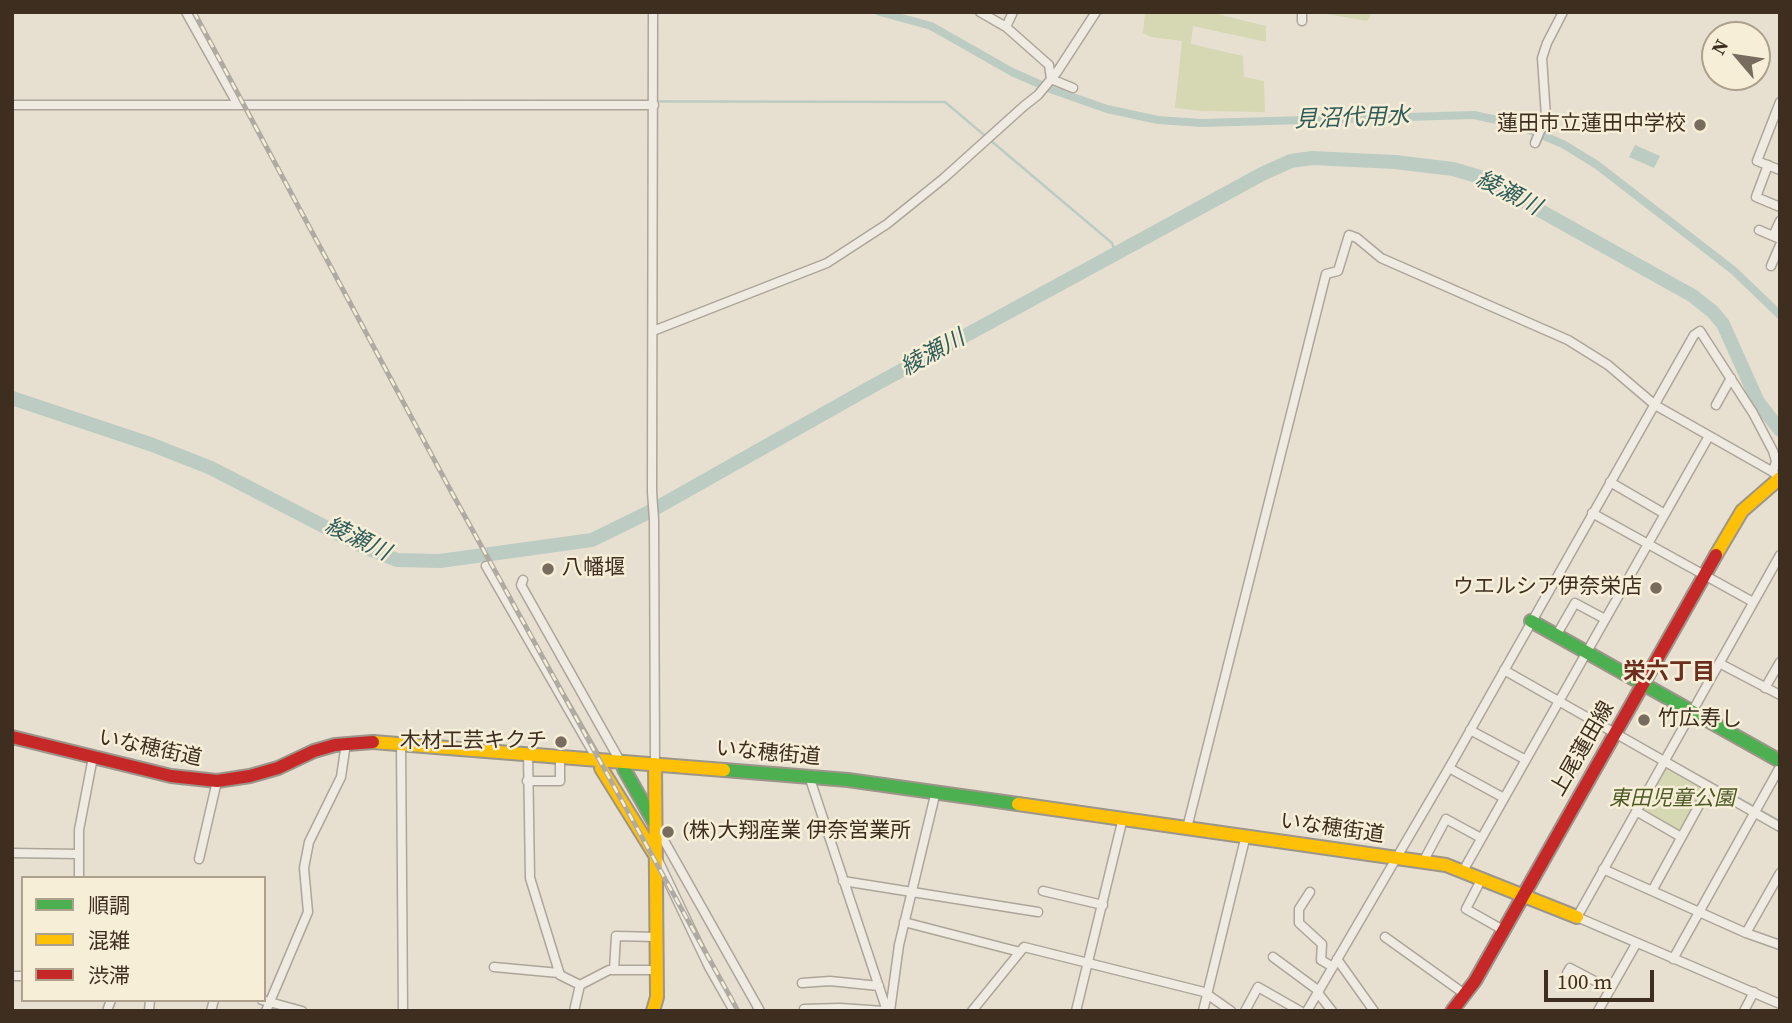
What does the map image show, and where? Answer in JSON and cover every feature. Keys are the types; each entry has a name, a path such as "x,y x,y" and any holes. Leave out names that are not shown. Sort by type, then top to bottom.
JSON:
{"street":[{"path":"186,12 238,106"},
{"path":"653,12 652,492 657,970 657,998 653,1011"},
{"path":"980,12 1006,27 1049,65 1049,81"},
{"path":"1006,27 1013,12"},
{"path":"653,331 827,263 887,224 1043,91 1096,12"},
{"path":"1536,141 1546,111 1542,58 1563,12"},
{"path":"1049,81 1073,88"},
{"path":"1780,102 1757,161 1780,170"},
{"path":"12,105 654,105"},
{"path":"1768,165 1756,197 1780,207"},
{"path":"1759,230 1777,238 1780,220"},
{"path":"1187,828 1325,274 1338,271 1349,235 1357,238 1381,258 1567,340 1608,365 1655,405 1777,476"},
{"path":"1771,266 1780,244"},
{"path":"1307,1011 1449,768 1693,335 1700,331 1773,451 1777,476"},
{"path":"1716,405 1731,378"},
{"path":"1464,870 1709,436"},
{"name":"上尾蓮田線","path":"1452,1011 1466,995 1703,575 1742,511 1777,476"},
{"path":"1610,482 1665,514"},
{"path":"1592,513 1753,602"},
{"path":"1780,555 1577,917 1780,1004"},
{"path":"486,566 599,764 656,855 709,967 734,1011"},
{"path":"523,580 521,585 761,1011"},
{"path":"1556,636 1575,603 1605,620"},
{"path":"1531,621 1780,761"},
{"path":"1765,688 1780,662"},
{"path":"1719,663 1780,695"},
{"path":"1504,670 1780,827"},
{"path":"1470,730 1525,760"},
{"name":"いな穂街道","path":"12,737 186,779 217,780 265,772 314,751 346,743 401,742 528,752 599,764 655,764 808,776 1246,835 1423,862 1464,870 1577,917"},
{"path":"401,742 403,1011"},
{"path":"302,1011 266,1004 308,912 304,868 309,842 341,777 346,743"},
{"path":"528,752 530,878 559,973 580,985"},
{"path":"527,781 560,782 560,756"},
{"path":"79,876 82,806 93,757"},
{"path":"1673,959 1780,767"},
{"path":"1449,768 1504,798"},
{"path":"808,776 887,1011"},
{"path":"199,859 217,780"},
{"path":"1652,891 1709,787"},
{"path":"887,1011 911,890 936,792"},
{"path":"1636,811 1681,837"},
{"path":"1076,1011 1123,818"},
{"path":"1423,862 1446,819 1481,838"},
{"path":"1203,1011 1246,835"},
{"path":"12,853 78,855"},
{"path":"1604,869 1746,933 1780,945"},
{"path":"1746,933 1780,873"},
{"path":"1482,878 1466,909 1503,930"},
{"path":"843,881 1038,912"},
{"path":"1043,891 1103,905"},
{"path":"1310,892 1299,909 1298,923 1322,944 1321,960 1333,967"},
{"path":"904,922 1020,952"},
{"path":"614,970 616,936 656,937"},
{"path":"1385,937 1466,995"},
{"path":"1598,1011 1636,944"},
{"path":"972,1011 1024,947 1208,993 1231,1011"},
{"path":"1273,957 1319,992 1332,1011"},
{"path":"1337,959 1374,1011"},
{"path":"494,967 559,973"},
{"path":"1567,973 1570,968 1610,989"},
{"path":"574,1011 580,985 609,970 657,970"},
{"path":"802,983 830,981 878,986"},
{"path":"1245,1011 1258,987 1300,1011"},
{"path":"1744,1011 1754,992"},
{"path":"804,1009 887,1011"}],"green space":[{"path":"1145,12 1209,12 1266,26 1266,42 1193,26 1191,44 1243,56 1244,77 1264,81 1265,112 1175,108 1182,41 1151,37 1143,33"},
{"path":"1315,12 1373,12 1367,21"},
{"name":"東田児童公園","path":"1665,766 1705,789 1680,833 1640,810"}],"shaded area":[{"path":"1635,145 1660,156 1654,168 1629,157"}],"waterway":[{"name":"見沼代用水","path":"880,12 931,26 1012,72 1053,90 1107,109 1158,120 1202,123 1474,115 1515,124 1563,144 1597,165 1733,270 1780,315"},
{"path":"469,101 945,102 1112,243 1116,254"},
{"name":"綾瀬川","path":"12,398 150,444 211,468 364,547 397,560 440,561 592,540 649,512 871,387 1262,174 1291,161 1312,158 1395,162 1453,169 1480,177 1693,296 1723,324 1758,402 1780,430"},
{"path":"1595,717 1613,728"},
{"path":"1622,733 1780,821"},
{"path":"1578,922 1643,950"}],"railway":[{"path":"194,12 452,493 738,1011"}],"traffic: fast":[{"path":"1531,621 1780,761"},
{"path":"624,769 654,822"},
{"path":"724,770 848,780 1018,804"}],"traffic: slow":[{"path":"1716,555 1742,511 1780,478"},
{"path":"373,742 724,770"},
{"path":"653,1011 657,997 655,764"},
{"path":"601,768 655,855"},
{"path":"1018,804 1446,865 1577,917"}],"traffic: jam":[{"path":"1452,1011 1475,981 1716,555"},
{"path":"12,737 171,776 217,781 278,768 314,751 335,745 373,742"}],"place":[{"name":"蓮田市立蓮田中学校","path":"1700,125"},
{"name":"八幡堰","path":"548,569"},
{"name":"ウエルシア伊奈栄店","path":"1656,588"},
{"name":"竹広寿し","path":"1644,720"},
{"name":"木材工芸キクチ","path":"561,742"},
{"name":"(株)大翔産業 伊奈営業所","path":"668,832"}],"district":[{"name":"栄六丁目","path":"1669,673"}]}
